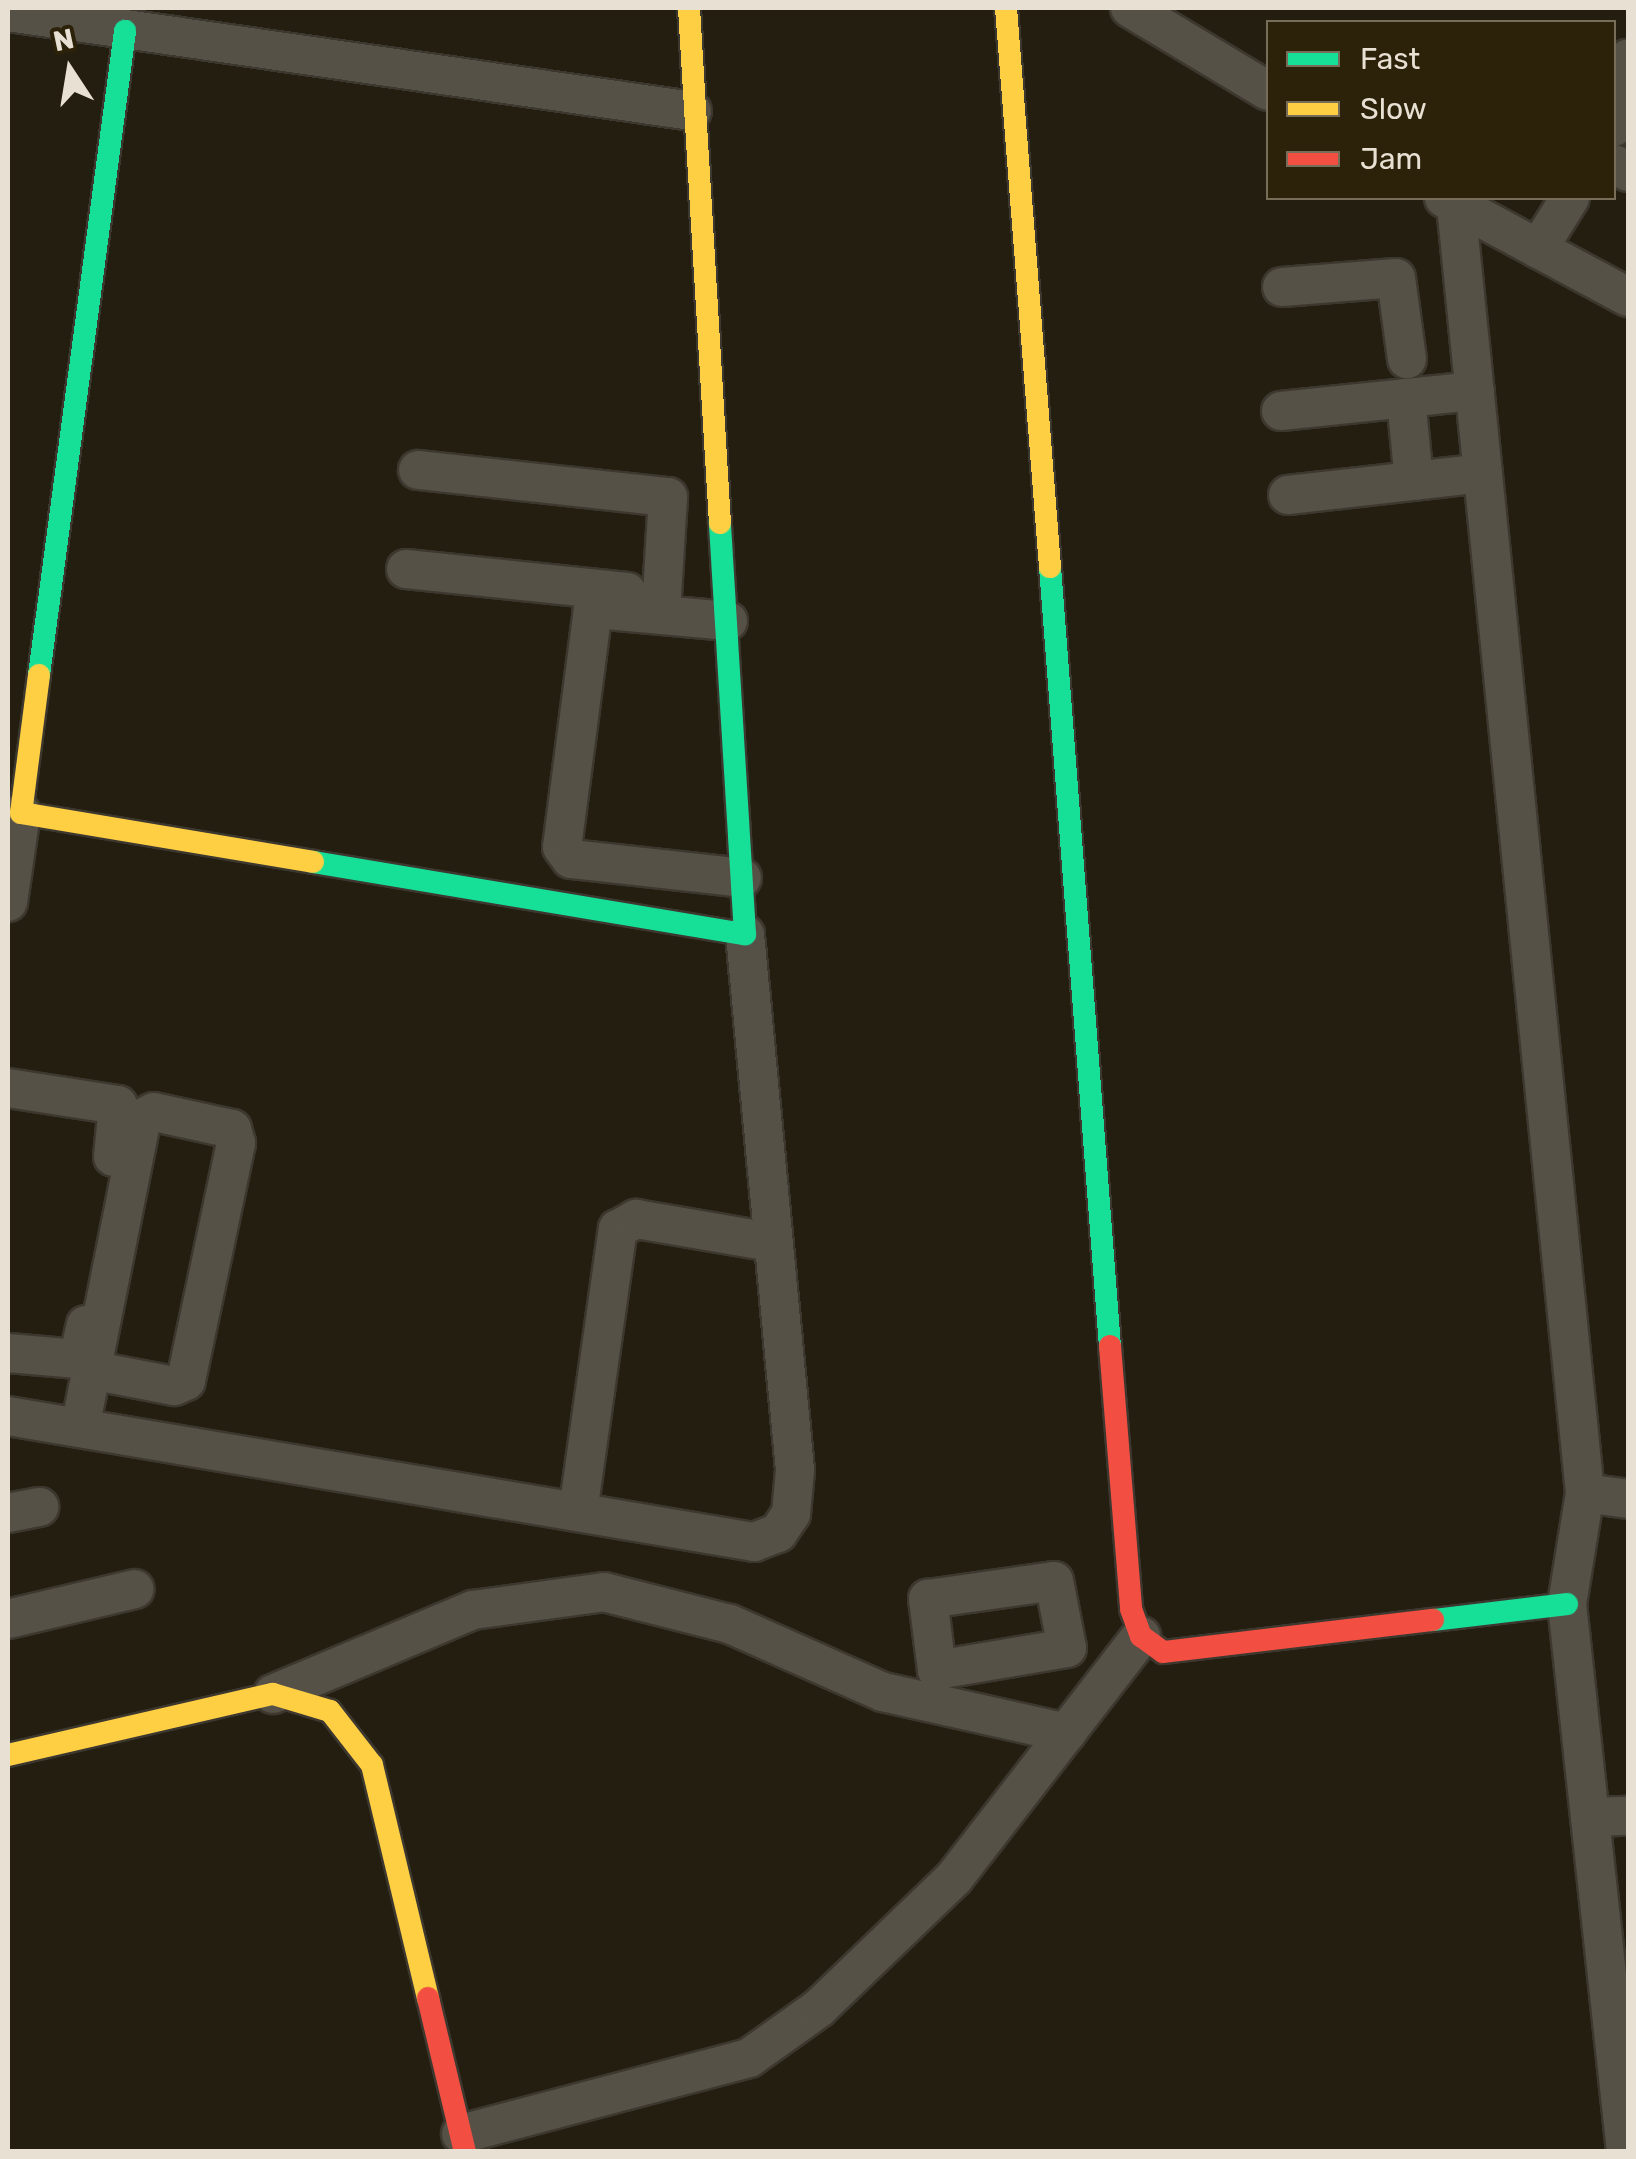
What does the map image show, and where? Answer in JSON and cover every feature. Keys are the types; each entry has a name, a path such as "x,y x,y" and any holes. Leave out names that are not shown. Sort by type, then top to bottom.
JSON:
{"street":[{"path":"8,1416 754,1542 778,1534 791,1514 794,1470 770,1242 745,934 728,612 692,111 689,8"},
{"path":"273,1694 330,1711 372,1765 463,2143 748,2058 819,2008 954,1878 1066,1733 1136,1623 1006,8"},
{"path":"1130,8 1266,90"},
{"path":"8,12 692,111"},
{"path":"8,902 124,30"},
{"path":"1528,243 1542,200"},
{"path":"1528,243 1568,200"},
{"path":"1450,201 1628,297"},
{"path":"1450,201 1465,289 1585,1493 1567,1604 1622,2059 1626,2152"},
{"path":"1282,287 1391,276 1400,295 1406,351 1469,336"},
{"path":"1400,295 1465,289"},
{"path":"1281,411 1475,391"},
{"path":"1406,398 1414,481"},
{"path":"418,470 668,496 662,596"},
{"path":"1288,494 1483,473"},
{"path":"406,570 662,596 728,612"},
{"path":"728,612 593,609 562,848 570,858 742,878"},
{"path":"21,813 745,934"},
{"path":"8,1088 110,1102 120,1111 81,1356 70,1362 8,1353"},
{"path":"80,1428 142,1118 154,1112 232,1129 236,1143 186,1381 174,1386 92,1370"},
{"path":"578,1512 618,1229 636,1219 770,1242"},
{"path":"1585,1493 1628,1499"},
{"path":"8,1618 135,1590"},
{"path":"8,1755 273,1694 473,1610 604,1592 730,1624 882,1692 1066,1733"},
{"path":"1066,1618 1136,1623 1163,1652 1567,1604"},
{"path":"1590,1817 1628,1816"}],"traffic: fast":[{"path":"39,675 125,31"},
{"path":"313,862 745,934 720,523"},
{"path":"1050,567 1110,1346"},
{"path":"1433,1620 1567,1604"}],"traffic: slow":[{"path":"689,8 720,523"},
{"path":"1006,8 1050,567"},
{"path":"39,675 21,813 313,862"},
{"path":"8,1755 273,1694 330,1711 372,1765 428,1998"}],"traffic: jam":[{"path":"1110,1346 1131,1609 1141,1636 1163,1652 1433,1620"},
{"path":"428,1998 465,2152"}]}
